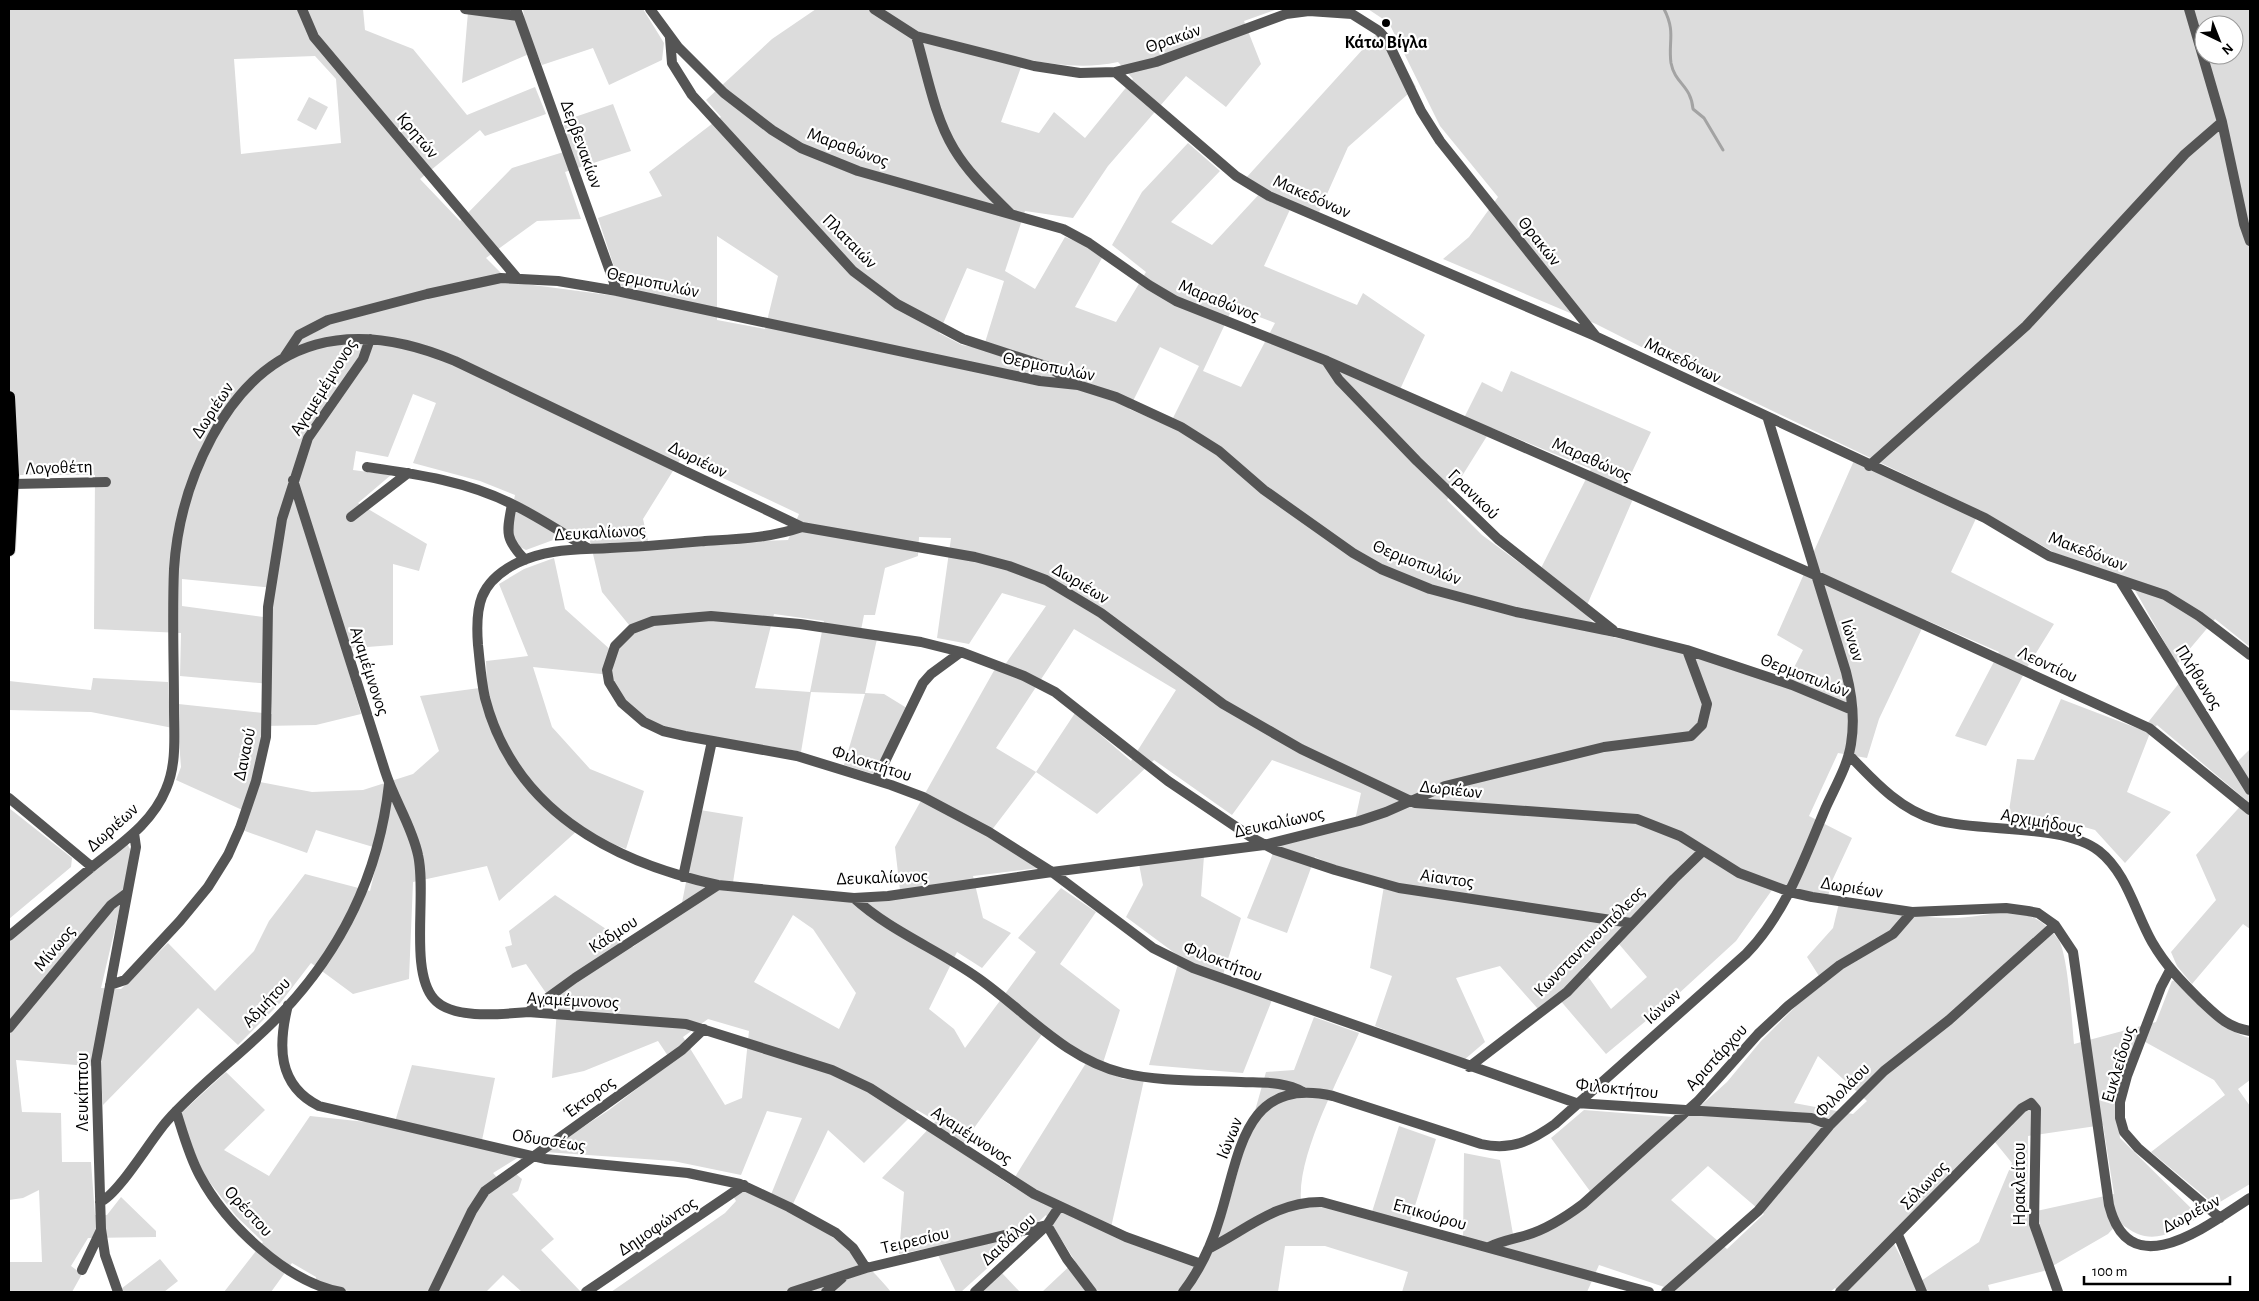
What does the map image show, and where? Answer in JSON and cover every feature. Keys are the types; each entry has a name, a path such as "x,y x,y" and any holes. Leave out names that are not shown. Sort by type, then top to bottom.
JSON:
{"main road":[{"path":"9,397 13,484 9,550"}],"street":[{"name":"Κρητών","path":"302,9 318,42 517,278"},
{"path":"465,9 517,12"},
{"name":"Μαραθώνος","path":"650,9 670,38 724,93 772,130 801,148 858,171 1053,226 1077,236 1166,296 1327,361 1816,575"},
{"name":"Θρακών","path":"874,9 916,36 1080,73 1115,72 1156,62 1286,14 1309,10 1352,14 1379,31 1387,40 1421,112 1440,141 1595,336"},
{"path":"2189,9 2222,122 2244,224 2250,241"},
{"name":"Δερβενακίων","path":"517,12 617,291"},
{"path":"916,36 942,125 953,148 975,177 1011,214"},
{"name":"Πλαταιών","path":"670,38 672,63 692,94 853,271 897,304 963,339 1046,366 1078,385"},
{"name":"Μακεδόνων","path":"1115,72 1236,176 1269,196 1595,336 1768,419 1985,518 2049,556 2121,582 2165,595 2180,603 2250,656"},
{"path":"1869,466 2026,326 2185,154 2222,122"},
{"name":"Θερμοπυλών","path":"285,356 299,335 328,320 427,294 501,278 517,278 558,281 617,291 1040,381 1078,385 1116,397 1181,426 1200,438 1324,534 1381,569 1430,589 1516,612 1615,632 1687,650 1792,685 1852,710"},
{"name":"Δωριέων","path":"9,936 134,833 160,802 167,787 173,763 174,569 180,525 187,496 208,444 232,403 260,372 285,356 304,349 334,342 370,339 411,345 455,361 802,527 975,557 1008,566 1046,580 1095,609 1223,704 1296,746 1409,800 1435,806 1630,818 1671,832 1739,873 1790,892 1849,904 1912,912 2017,908 2038,914 2054,925 2069,942 2076,963 2109,1205 2113,1221 2121,1232 2134,1242 2156,1247 2181,1240 2250,1198"},
{"name":"Αγαμεμέμνονος","path":"293,480 308,438 363,359 370,339"},
{"name":"Γρανικού","path":"1327,361 1339,380 1456,500 1505,544 1615,632"},
{"name":"Ιώνων","path":"1183,1292 1208,1249 1250,1123 1274,1101 1303,1092 1333,1096 1482,1144 1503,1148 1513,1147 1533,1138 1555,1124 1746,954 1772,924 1790,892 1849,755 1852,737 1852,710 1848,678 1768,419"},
{"path":"367,467 408,472 458,484 512,504 590,549"},
{"path":"352,517 408,472"},
{"name":"Αγαμέμνονος","path":"293,480 389,783 418,855 422,884 421,969 428,991 441,1006 455,1011 503,1014 528,1012 671,1022 704,1029 822,1066 858,1081 1003,1176 1059,1207 1126,1237 1201,1264"},
{"name":"Δαναού","path":"110,985 125,980 200,898 222,865 240,828 253,791 266,737 266,634 270,589 282,518 293,480"},
{"name":"Λογοθέτη","path":"13,484 106,482"},
{"path":"512,504 507,533 514,548 525,560"},
{"name":"Δευκαλίωνος","path":"802,527 767,537 551,550 504,571 490,583 480,600 477,613 482,686 491,718 519,771 556,812 579,830 619,854 683,877 718,885 854,898 906,895 1052,872 1264,845 1359,821 1386,812 1409,800 1445,786 1604,747 1687,737 1695,734 1704,721 1707,704 1702,684 1687,650"},
{"name":"Λεοντίου","path":"1816,575 2148,728 2250,810"},
{"name":"Πλήθωνος","path":"2121,582 2250,790"},
{"name":"Φιλοκτήτου","path":"1264,845 1150,767 1055,692 1024,676 961,652 921,642 739,617 667,618 653,621 626,633 615,646 607,670 613,690 622,703 653,727 712,741 798,756 876,780 922,797 968,820 1052,872 1153,948 1182,964 1576,1104 1811,1118 1830,1125"},
{"path":"876,780 923,683 931,674 961,652"},
{"path":"683,877 712,741"},
{"name":"Αρχιμήδους","path":"1849,755 1890,795 1928,817 1962,825 2061,836 2096,849 2117,871 2151,940 2170,970 2233,1028 2250,1032"},
{"name":"Αδμήτου","path":"100,1202 115,1192 150,1141 176,1111 288,1005 334,944 361,896 383,829 389,783"},
{"path":"9,798 92,867"},
{"name":"Λευκίππου","path":"118,1292 105,1255 101,1229 96,1068 136,847 134,833"},
{"name":"Aiαντος","path":"1264,845 1335,870 1399,888 1631,923"},
{"name":"Κωνσταντινουπόλεος","path":"1469,1067 1567,992 1631,923 1703,851"},
{"name":"Κάδμου","path":"528,1012 575,978 718,885"},
{"name":"Μίνωος","path":"9,1028 111,905 127,892"},
{"path":"854,898 873,913 978,977 1054,1037 1087,1060 1122,1073 1145,1076 1282,1083 1303,1092"},
{"name":"Αριστάρχου","path":"1489,1247 1529,1234 1574,1211 1687,1111 1758,1034 1783,1011 1840,965 1892,934 1912,912"},
{"name":"Φιλολάου","path":"1666,1292 1758,1211 1830,1125 1884,1071 1949,1020 2054,925"},
{"name":"Ευκλείδους","path":"2170,970 2161,987 2127,1076 2120,1102 2120,1118 2124,1132 2133,1143 2220,1218"},
{"name":"Οδυσσέως","path":"288,1005 281,1039 284,1061 293,1085 310,1101 326,1108 534,1156 705,1175 744,1185 836,1233 853,1248 866,1268"},
{"name":"Έκτορος","path":"433,1292 482,1195 495,1183 682,1050 704,1029"},
{"name":"Σόλωνος","path":"1840,1292 2022,1108 2032,1104"},
{"name":"Ηρακλείτου","path":"2032,1104 2036,1109 2034,1224 2058,1292"},
{"name":"Ορέστου","path":"176,1111 187,1147 200,1176 236,1226 268,1254 294,1273 319,1286 341,1292"},
{"name":"Δημοφώντος","path":"586,1292 744,1185"},
{"name":"Επικούρου","path":"1208,1249 1277,1210 1312,1202 1343,1206 1649,1292"},
{"name":"Δαιδάλου","path":"975,1292 1047,1225 1059,1207"},
{"path":"1047,1225 1067,1260 1092,1292"},
{"name":"Τειρεσίου","path":"792,1292 866,1268 1047,1225"},
{"path":"82,1270 101,1229"},
{"path":"1898,1235 1922,1292"},
{"path":"826,1292 847,1274"}],"shaded area":[{"path":"9,9 363,9 365,30 413,49 467,115 535,87 546,114 485,136 480,130 420,179 460,221 512,168 570,150 563,121 613,104 631,151 565,172 581,219 537,221 486,258 510,282 624,297 598,218 662,196 649,172 721,117 706,100 772,39 816,9 1278,9 1244,21 1261,64 1226,107 1186,76 1108,166 1073,218 1025,211 1005,271 1035,289 1065,237 1083,244 1102,258 1075,307 1116,322 1146,272 1112,245 1142,192 1188,143 1220,171 1171,222 1212,245 1263,190 1246,178 1383,27 1416,87 1348,147 1319,212 1293,203 1264,266 1357,305 1363,293 1425,335 1397,396 1461,424 1482,382 1502,392 1511,371 1651,432 1622,493 1633,499 1584,612 1604,635 1696,656 1784,687 1803,650 1777,635 1856,456 1962,502 1596,324 1443,259 1469,237 1498,197 1440,126 1389,23 1368,9 2250,9 2250,647 2215,619 2177,664 2128,578 2055,553 1980,510 1951,572 2054,624 2028,666 1986,746 1955,736 1999,652 1926,620 1879,719 1867,758 1838,753 1809,816 1852,838 1832,881 1827,900 1772,890 1736,941 1676,996 1606,1054 1559,999 1538,1009 1500,966 1456,978 1485,1042 1464,1060 1375,1026 1392,976 1370,968 1385,880 1342,869 1315,857 1287,933 1247,918 1278,841 1354,825 1361,793 1272,760 1232,815 1154,760 1097,814 1036,772 988,835 1039,868 973,876 983,918 1011,933 982,968 957,952 929,1009 954,1029 965,1048 1036,952 1018,938 1061,888 1096,912 1060,964 1120,1010 1101,1069 1123,1079 1144,1080 1110,1232 1203,1268 1224,1220 1266,1072 1294,1070 1314,1017 1359,1033 1321,1116 1313,1139 1306,1161 1301,1201 1372,1212 1399,1126 1436,1139 1408,1228 1463,1244 1464,1153 1500,1160 1514,1240 1538,1233 1567,1221 1595,1198 1551,1138 1584,1110 1687,1118 1727,1082 1761,1041 1798,1004 1824,984 1807,957 1833,928 1839,903 1905,914 1945,918 2006,913 2020,914 2033,917 2046,926 2058,939 2061,946 2067,973 2074,1044 2156,1022 2172,981 2176,980 2219,1022 2229,1029 2250,1038 2250,1080 2238,1089 2250,1106 2250,1184 2215,1205 2151,1152 2225,1095 2214,1080 2138,1038 2116,1105 2120,1138 2200,1217 2169,1233 2150,1237 2141,1235 2119,1222 2108,1234 2044,1271 1988,1285 1990,1292 1839,1292 1835,1288 1830,1292 1679,1292 1599,1265 1587,1292 1402,1292 1408,1272 1325,1246 1285,1246 1278,1292 1042,1292 1075,1261 1046,1215 961,1292 956,1292 934,1247 899,1254 904,1192 882,1178 936,1121 917,1110 864,1163 828,1130 791,1208 832,1236 857,1257 891,1292 611,1292 725,1213 736,1201 733,1196 747,1186 770,1197 802,1118 767,1111 741,1175 673,1161 545,1152 609,1110 672,1062 658,1041 584,1071 552,1078 557,1009 526,964 512,968 505,947 512,945 509,931 555,895 633,947 680,913 700,810 743,817 732,889 901,899 895,847 996,667 1002,669 1046,606 1002,593 969,644 937,638 951,538 919,537 918,556 885,568 875,615 864,615 860,635 877,639 865,693 884,694 910,710 873,774 844,765 865,694 811,692 801,752 692,735 666,727 643,716 624,699 611,675 533,667 552,727 590,769 644,791 626,849 578,830 499,901 487,866 413,882 409,979 353,994 311,963 281,1002 238,1045 198,1008 103,1105 100,1067 16,1060 22,1112 61,1113 62,1162 91,1162 95,1215 107,1215 121,1197 156,1231 156,1237 88,1238 71,1266 82,1274 72,1292 9,1291 9,1262 42,1262 39,1190 23,1198 9,1200 9,941 127,843 130,849 129,869 101,988 121,989 168,943 215,991 254,951 269,921 305,874 370,891 380,849 316,830 307,853 245,831 249,813 176,780 181,767 178,729 91,712 9,710 9,681 91,690 93,678 168,682 169,703 272,714 270,684 180,676 181,633 94,629 95,475 9,475","holes":["315,56 336,79 341,143 241,154 234,59","1024,59 1071,65 1118,62 1133,79 1085,138 1054,112 1039,133 1001,122","717,236 778,276 765,329 717,320","967,268 1004,281 983,349 962,345 939,333","1233,307 1275,323 1241,387 1203,371","1160,347 1199,366 1169,426 1129,409","413,394 436,403 413,463 480,481 515,495 510,519 512,543 526,550 564,536 589,537 602,592 634,631 613,652 565,609 554,558 524,569 499,584 528,656 486,661 487,687 420,696 439,751 413,774 363,790 312,792 260,782 263,726 316,725 361,714 342,649 393,645 393,564 419,571 427,544 358,503 391,475 353,470 356,451 388,457","1492,428 1591,469 1537,576 1482,535 1447,500","681,458 799,514 788,540 649,545 643,519","182,579 273,588 271,618 182,606","774,614 824,621 810,692 755,688","1074,629 1176,690 1131,761 1075,713 1036,772 996,748","793,915 813,929 856,993 839,1029 754,982","1613,937 1647,977 1611,1009 1582,968","708,1019 749,1031 742,1098 725,1105 683,1037","1043,1033 1086,1063 1010,1185 958,1150","1818,1056 1867,1101 1853,1114 1794,1103","2103,1125 2114,1194 2027,1213 2028,1136","1990,1136 2012,1163 1979,1242 1915,1285 1890,1236","1708,1166 1764,1214 1727,1249 1671,1200"]},
{"path":"523,9 643,9 664,43 662,60 609,85 593,48 542,65 536,51 462,83 468,12 524,17"},
{"path":"309,97 328,107 316,130 297,120"},
{"path":"2180,682 2233,766 2250,749 2250,929 2243,924 2192,984 2177,966 2171,952 2216,900 2196,855 2246,800 2157,725 2150,733 2127,792 2171,812 2125,863 2095,830 2059,820 2008,817 2017,759 2034,760 2061,699 2142,730"},
{"path":"9,808 72,858 71,867 9,919"},
{"path":"1204,856 1201,896 1241,918 1221,981 1272,1000 1243,1073 1149,1065 1180,957 1126,917 1143,885 1139,864"},
{"path":"412,1065 495,1078 481,1145 522,1155 493,1173 501,1182 516,1174 522,1179 518,1191 512,1194 554,1239 541,1250 581,1292 522,1292 503,1275 486,1292 317,1292 316,1277 292,1263 271,1292 224,1292 263,1242 236,1216 204,1175 179,1115 226,1072 265,1110 224,1150 269,1176 310,1116 394,1125"},
{"path":"160,1259 178,1281 164,1292 117,1292"},
{"path":"1002,1273 1020,1292 981,1292"}],"waterway":[{"path":"1664,9 1670,24 1670,56 1673,70 1686,89 1692,101 1693,109 1704,118 1723,150"}],"place":[{"name":"Κάτω Βίγλα","path":"1386,23"}]}
